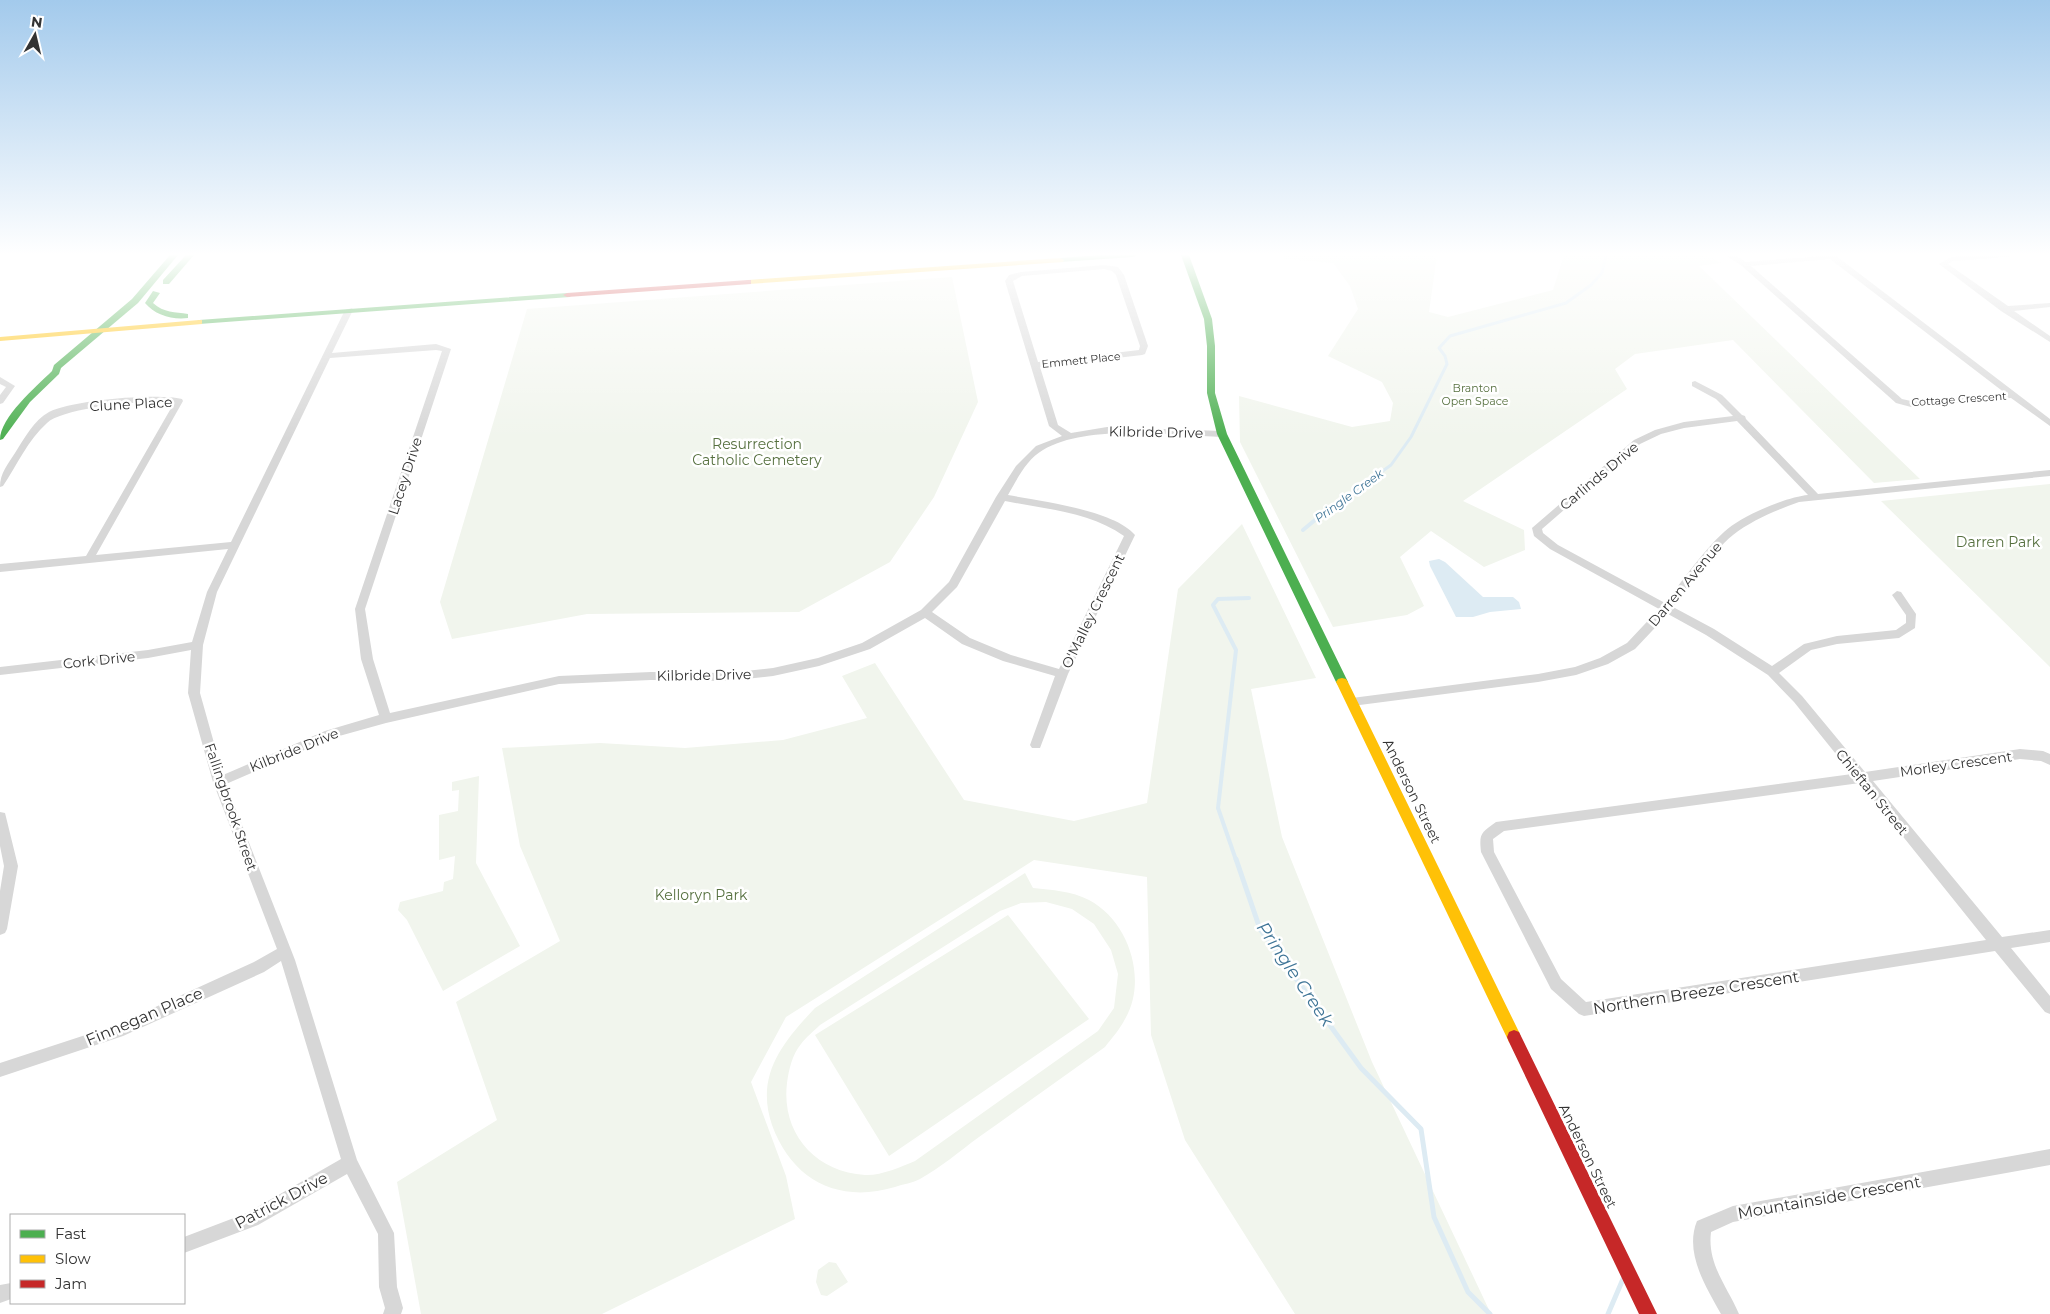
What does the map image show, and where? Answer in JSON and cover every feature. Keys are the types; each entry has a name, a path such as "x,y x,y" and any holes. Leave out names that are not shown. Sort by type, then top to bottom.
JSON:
{"main road":[{"path":"0,437 27,400 56,372 66,367 121,316"},
{"path":"56,372 57,367 69,357 125,316"},
{"path":"0,339 184,316"},
{"path":"0,331 255,316"},
{"name":"Anderson Street","path":"1207,316 1212,346 1211,393 1222,434 1648,1314"},
{"path":"50,334 71,343 72,349 69,357"}],"street":[{"name":"Fallingbrook Street","path":"346,316 233,545 212,592 197,645 194,693 219,782 285,952 350,1164 386,1233 388,1287 394,1308 392,1314"},
{"name":"Emmett Place","path":"1019,316 1054,426 1069,436"},
{"name":"Emmett Place","path":"1034,365 1142,352 1144,346 1134,316"},
{"name":"Cottage Crescent","path":"1804,316 1899,401 1911,404 2013,395"},
{"path":"1909,316 2050,423"},
{"path":"2015,316 2050,340"},
{"name":"Lacey Drive","path":"328,356 436,347 447,349 360,609 367,659 386,718"},
{"path":"0,380 11,386 0,401"},
{"path":"1696,384 1718,397 1742,418 1815,496"},
{"name":"Clune Place","path":"0,484 44,420 55,412 76,407 168,399 179,400 89,559"},
{"name":"Carlinds Drive","path":"1666,609 1554,547 1538,534 1537,528 1637,442 1658,432 1684,424 1742,418"},
{"name":"Kilbride Drive","path":"219,782 329,734 386,718 559,680 651,676 727,677 773,672 819,662 866,646 925,613 953,584 1019,468 1039,448 1069,436 1107,430 1222,434"},
{"name":"Darren Avenue","path":"1352,702 1576,671 1604,661 1631,646 1666,609 1717,545 1730,532 1770,509 1798,498 2050,473"},
{"name":"O'Malley Crescent","path":"925,613 966,641 1007,658 1062,674 1130,535 1120,526 1101,518 1002,497"},
{"path":"0,568 233,545"},
{"path":"1772,672 1808,647 1837,640 1899,634 1911,625 1911,614 1897,595"},
{"name":"Chieftan Street","path":"1666,609 1710,632 1772,672 1798,699 1998,946 2050,1007"},
{"name":"Cork Drive","path":"0,671 148,654 197,645"},
{"path":"1036,745 1062,674"},
{"name":"Morley Crescent","path":"1861,778 2020,754 2043,756 2050,760"},
{"name":"Northern Breeze Crescent","path":"1861,778 1501,826 1486,837 1488,852 1556,984 1584,1009 1998,946"},
{"path":"0,817 11,866 0,929"},
{"path":"1998,946 2050,936"},
{"name":"Finnegan Place","path":"0,1070 118,1031 259,967 285,952"},
{"name":"Mountainside Crescent","path":"1730,1314 1704,1264 1700,1242 1703,1227 1717,1220 1732,1214 2050,1157"},
{"name":"Patrick Drive","path":"185,1245 252,1219 350,1164"}],"green space":[{"name":"Resurrection Catholic Cemetery","path":"525,316 960,316 978,402 934,497 890,562 799,612 587,614 452,639 440,602"},
{"name":"Branton Open Space","path":"1353,316 1751,316 1920,479 1874,483 1733,340 1635,354 1615,369 1627,389 1463,501 1524,530 1525,550 1484,567 1431,531 1400,557 1424,606 1407,615 1333,627 1240,442 1239,396 1352,427 1390,421 1393,403 1382,382 1328,356"},
{"name":"Darren Park","path":"2050,484 2050,667 1881,501"},
{"name":"Kelloryn Park","path":"1242,524 1316,678 1251,689 1282,837 1372,1062 1491,1314 1295,1314 1185,1140 1151,1035 1147,877 1034,860 786,1017 751,1082 786,1176 795,1219 602,1314 421,1314 397,1182 497,1120 456,1002 560,941 520,846 502,748 600,743 685,748 783,740 867,718 842,676 875,663 964,800 1074,821 1147,803 1178,589"},
{"path":"479,776 476,863 520,946 443,991 407,920 398,910 400,902 443,891 444,882 453,879 455,856 439,860 439,815 458,811 459,790 452,791 452,782"},
{"path":"1025,873 1033,888 1062,891 1075,895 1089,900 1103,910 1115,922 1124,937 1131,953 1134,970 1135,987 1132,1004 1123,1023 1105,1047 927,1175 914,1182 874,1191 855,1192 836,1189 820,1183 805,1173 792,1160 781,1144 772,1125 767,1090 775,1060 792,1034 815,1008","holes":["1046,902 1072,909 1094,924 1111,950 1118,974 1114,1008 1098,1031 915,1161 903,1166 884,1173 871,1175 847,1172 830,1166 816,1157 805,1146 789,1118 787,1083 795,1053 803,1041 820,1025 1000,911 1021,903"]},
{"path":"1008,915 1089,1019 889,1156 815,1035"},
{"path":"829,1262 836,1263 848,1282 827,1296 821,1295 816,1282 818,1270"}],"shaded area":[{"path":"1439,559 1445,562 1483,597 1513,597 1519,602 1521,609 1490,612 1473,617 1456,617 1430,566 1429,561"}],"waterway":[{"name":"Pringle Creek","path":"1320,516 1391,465 1411,437 1447,364 1445,356 1439,348 1450,336 1519,316"},
{"name":"Pringle Creek","path":"1303,530 1321,515"},
{"name":"Pringle Creek","path":"1236,860 1218,808 1236,650 1213,605 1218,599 1249,598"},
{"name":"Pringle Creek","path":"1236,859 1260,929 1361,1068 1421,1129 1434,1217 1468,1292 1490,1314"},
{"path":"1608,1314 1623,1279"}],"traffic: fast":[{"path":"0,437 27,400 56,372 57,367 117,316"},
{"path":"199,322 276,316"},
{"path":"1207,316 1211,346 1211,393 1222,434 1342,682"}],"traffic: slow":[{"path":"0,339 199,322"},
{"path":"1342,682 1514,1037"}],"traffic: jam":[{"path":"1514,1037 1648,1314"}]}
